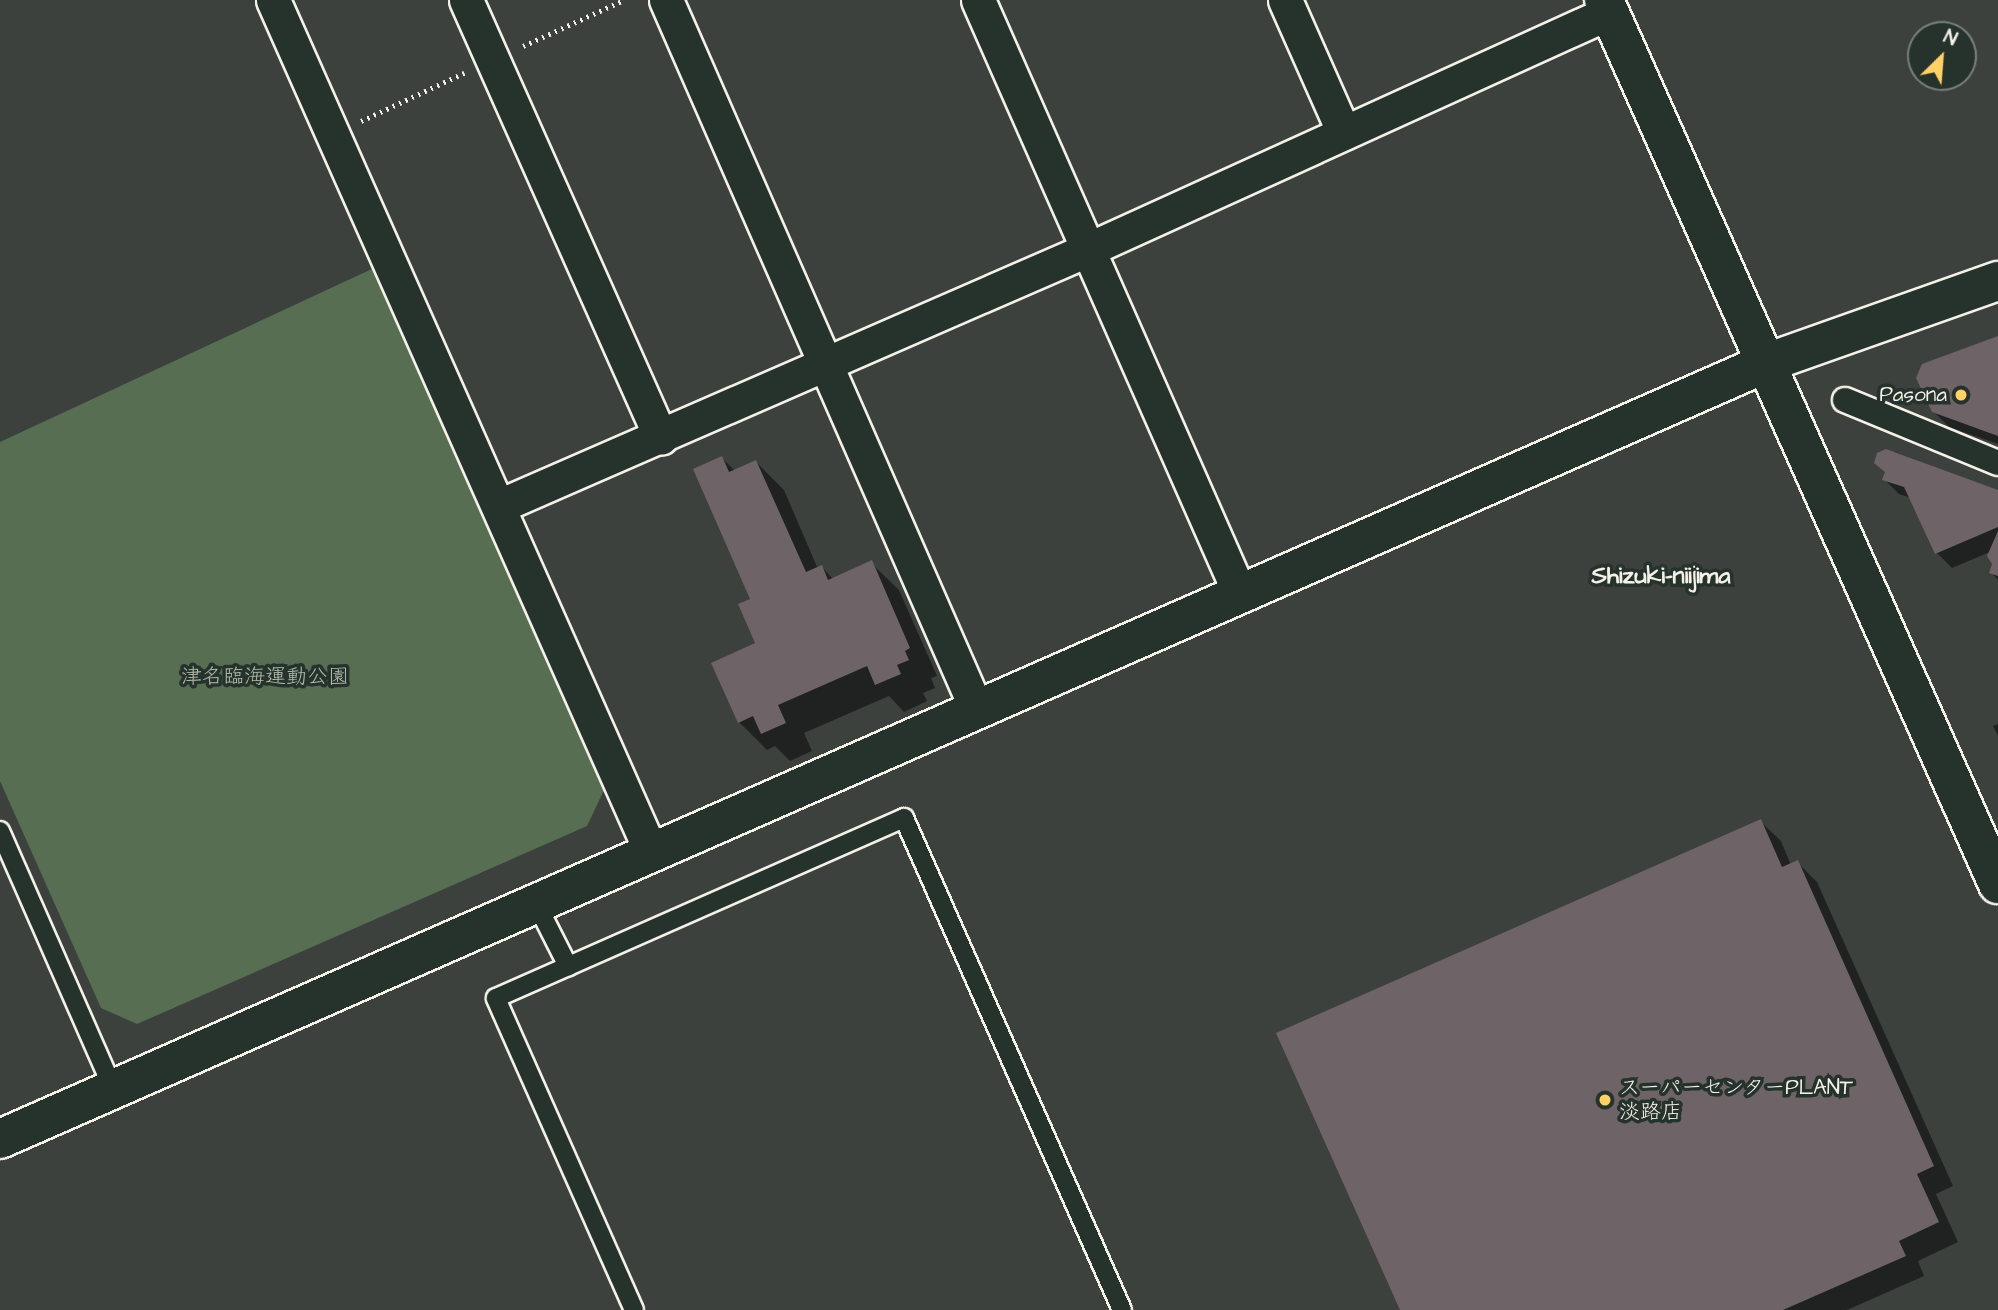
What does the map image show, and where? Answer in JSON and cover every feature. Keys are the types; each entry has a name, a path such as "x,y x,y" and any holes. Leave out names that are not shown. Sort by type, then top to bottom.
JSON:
{"street":[{"path":"273,0 651,852"},
{"path":"466,0 661,437"},
{"path":"978,0 1240,594"},
{"path":"1285,0 1344,133"},
{"path":"673,2 976,708"},
{"path":"499,506 1089,249 1344,133 1607,6 1998,884"},
{"path":"0,1139 1766,363 1998,281"},
{"path":"1845,400 1998,463"}],"lane":[{"path":"634,1310 496,998 904,818 1122,1310"},
{"path":"0,831 113,1089"},
{"path":"536,903 568,966"}],"green space":[{"name":"津名臨海運動公園","path":"374,268 604,790 587,826 137,1024 101,1008 0,781 0,442"}],"building":[{"name":"Pasona","path":"1998,336 1998,436 1932,412 1916,378 1922,364"},
{"path":"1886,449 1998,490 1998,527 1935,554 1904,487 1882,480 1885,472 1874,463 1877,453"},
{"path":"722,456 729,472 756,460 806,572 822,565 828,580 872,560 910,648 905,651 909,660 897,665 901,674 875,685 867,666 778,705 786,723 761,734 753,716 738,723 711,663 755,643 738,604 750,599 693,469"},
{"path":"1998,531 1998,576 1989,573 1992,564 1987,556"},
{"name":"スーパーセンターPLANT 淡路店","path":"1761,819 1782,867 1798,860 1934,1166 1917,1174 1939,1222 1899,1241 1906,1256 1783,1310 1400,1310 1276,1033"}],"place":[{"name":"Pasona","path":"1961,395"},
{"name":"スーパーセンターPLANT 淡路店","path":"1605,1100"}],"district":[{"name":"Shizuki-niijima","path":"1661,577"}]}
